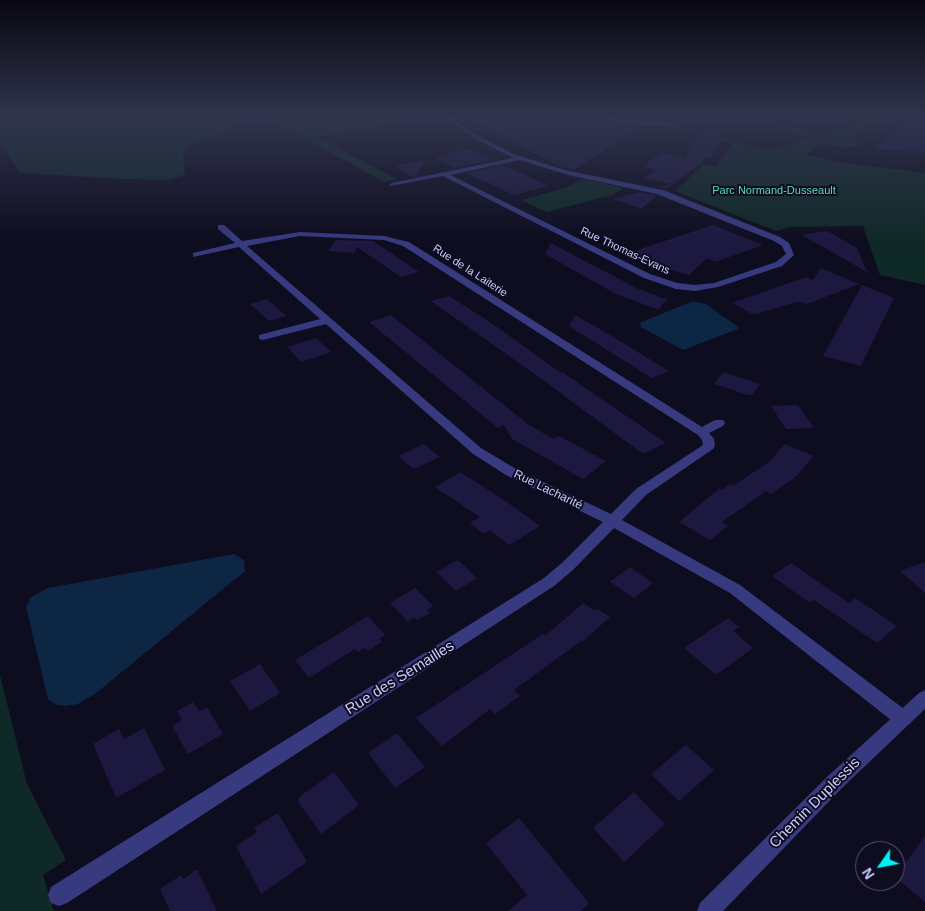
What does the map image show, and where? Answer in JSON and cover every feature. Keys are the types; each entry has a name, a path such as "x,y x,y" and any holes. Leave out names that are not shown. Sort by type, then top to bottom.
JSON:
{"street":[{"path":"392,185 509,161"},
{"name":"Rue Thomas-Evans","path":"443,174 647,276 676,286 695,288 715,286 779,264 790,255 786,245 777,239 654,190 568,173 529,161"},
{"name":"Rue Lacharité","path":"221,226 477,451 511,472 612,521 735,589 902,718"},
{"name":"Rue de la Laiterie","path":"196,255 242,244 300,234 384,238 406,244 702,432"},
{"path":"263,337 328,320"},
{"path":"702,432 720,423"},
{"name":"Rue des Semailles","path":"59,895 549,582 568,566 655,480 709,446 708,439 702,432"},
{"name":"Chemin Duplessis","path":"708,911 902,718 925,698"}],"green space":[{"path":"11,161 183,161 185,175 169,180 20,173"},
{"path":"345,161 362,161 396,179 384,182"},
{"name":"Parc Normand-Dusseault","path":"665,161 716,166 720,161 833,161 925,173 925,285 880,275 863,226 789,227 776,231 675,191 702,166"},
{"path":"584,179 624,188 612,195 547,212 521,200 565,188"},
{"path":"0,675 27,784 66,860 43,875 54,911 0,911"}],"water":[{"path":"693,301 706,304 738,327 738,329 683,350 641,327 640,323"},
{"path":"234,554 244,560 245,571 95,694 78,704 65,706 56,705 48,699 26,607 31,597 48,588"}],"building":[{"path":"425,161 416,176 413,177 394,166"},
{"path":"439,161 490,161 455,168"},
{"path":"548,161 588,161 574,170"},
{"path":"651,161 704,161 666,189 658,187 672,184 645,178 655,170 643,166"},
{"path":"503,165 548,186 513,195 467,173"},
{"path":"640,192 657,196 641,209 613,199"},
{"path":"713,225 763,245 715,262 707,258 689,275 665,269 631,252"},
{"path":"827,231 857,248 867,272 802,235"},
{"path":"336,240 373,241 419,272 401,277 357,247 354,253 328,251"},
{"path":"551,243 636,288 668,300 663,303 659,310 616,294 545,254"},
{"path":"821,268 859,284 807,304 796,302 757,314 750,313 732,303 806,277 813,280"},
{"path":"862,285 894,298 861,366 823,356"},
{"path":"449,296 666,443 643,454 431,301"},
{"path":"267,299 286,316 269,321 250,304"},
{"path":"391,315 529,425 554,439 559,436 606,461 583,479 512,439 504,425 498,428 369,322"},
{"path":"575,315 669,371 652,378 569,326"},
{"path":"316,338 331,352 301,362 287,347"},
{"path":"723,372 760,384 752,395 748,395 714,384"},
{"path":"798,405 814,428 786,429 771,406"},
{"path":"424,444 440,457 414,469 398,456"},
{"path":"785,444 813,456 797,476 771,494 766,491 722,522 728,526 710,540 679,522 720,488 722,490 730,484 733,486 769,462"},
{"path":"460,472 540,526 509,545 490,530 483,534 470,523 480,517 435,487"},
{"path":"458,560 477,578 456,591 436,572"},
{"path":"925,562 925,593 900,571"},
{"path":"791,563 849,603 855,598 897,626 877,643 814,600 810,603 772,576"},
{"path":"630,567 653,583 634,598 610,582"},
{"path":"415,588 433,606 427,610 430,613 417,620 414,618 408,622 390,603"},
{"path":"583,603 595,611 598,609 610,617 582,642 514,690 520,696 495,714 490,709 442,746 416,718 543,634 545,636"},
{"path":"368,616 385,635 379,639 382,642 368,651 365,648 358,652 355,649 309,678 295,660"},
{"path":"728,618 739,627 733,631 753,648 716,675 684,648"},
{"path":"260,664 280,693 250,711 230,681"},
{"path":"193,702 199,711 207,707 223,734 188,754 172,726 182,720 177,711"},
{"path":"144,728 165,770 116,798 93,744 119,729 124,739"},
{"path":"397,733 425,767 395,788 368,753"},
{"path":"686,745 714,770 679,801 651,774"},
{"path":"334,772 359,805 321,834 299,803 299,797"},
{"path":"634,792 665,824 624,862 593,828"},
{"path":"278,813 307,862 261,894 236,846 257,832 254,828"},
{"path":"519,818 589,903 581,911 508,911 527,895 486,843"},
{"path":"925,836 925,902 905,885 905,863"},
{"path":"197,869 217,911 170,911 160,889 181,875 183,879"}]}
